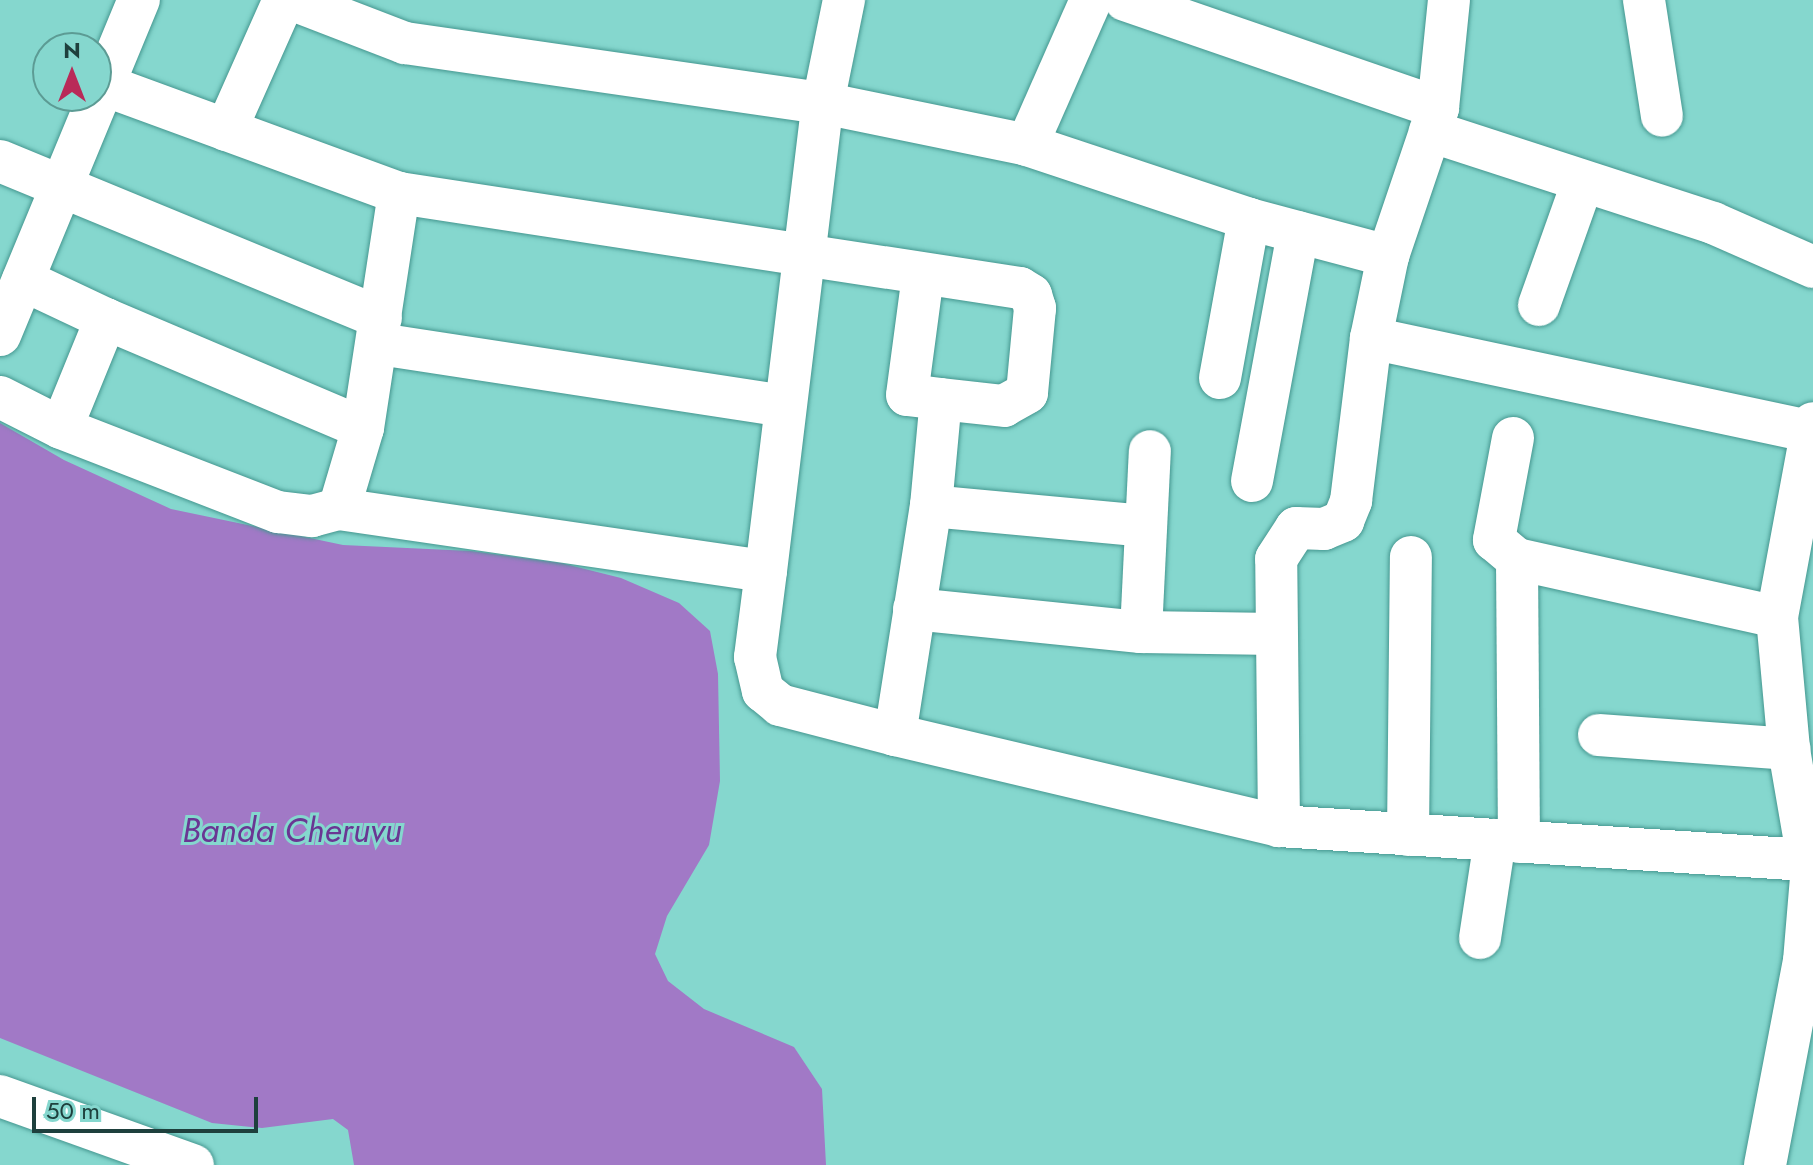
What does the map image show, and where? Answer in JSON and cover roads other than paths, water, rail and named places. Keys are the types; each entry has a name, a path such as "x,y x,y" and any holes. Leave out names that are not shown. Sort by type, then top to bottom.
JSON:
{"street":[{"path":"112,66 139,0"},
{"path":"226,130 284,0"},
{"path":"293,0 405,43 823,103 1027,145 1249,219 1388,256"},
{"path":"844,0 823,103 783,406 755,657 763,691 780,705 1279,826 1507,841 1810,872"},
{"path":"1027,145 1091,0"},
{"path":"1125,0 1434,120 1582,184 1713,223 1813,267"},
{"path":"1279,826 1276,559 1283,541 1296,528 1324,529 1343,521 1351,501 1371,338 1388,256 1434,120 1449,0"},
{"path":"1644,0 1662,116"},
{"path":"112,88 399,193 803,259 923,275 1020,288 1031,295 1035,308 1027,393 1018,402 907,395 923,275"},
{"path":"0,335 93,112"},
{"path":"0,161 380,331 783,406"},
{"path":"1539,305 1582,184"},
{"path":"339,509 363,428 399,193"},
{"path":"1220,378 1249,219"},
{"path":"1252,481 1298,232"},
{"path":"23,280 106,319 363,428"},
{"path":"70,407 106,319"},
{"path":"1371,338 1812,429 1805,512 1777,617 1789,749 1810,872 1809,964 1765,1165"},
{"path":"0,397 61,428 278,512 312,516 339,509 766,571"},
{"path":"895,735 931,506 941,399"},
{"path":"1513,438 1494,540 1517,559 1777,617"},
{"path":"1141,632 1150,451"},
{"path":"931,506 1145,526"},
{"path":"1408,835 1411,557"},
{"path":"1480,938 1507,841 1517,559"},
{"path":"914,609 1141,632 1276,634"},
{"path":"1599,735 1789,749"},
{"path":"0,1096 193,1165"}],"water":[{"name":"Banda Cheruvu","path":"0,423 64,460 171,509 343,545 471,551 561,563 621,578 679,603 710,631 718,674 720,781 709,845 667,916 655,954 668,981 704,1009 794,1047 822,1089 826,1165 354,1165 348,1130 333,1119 262,1128 212,1123 0,1038"}]}
